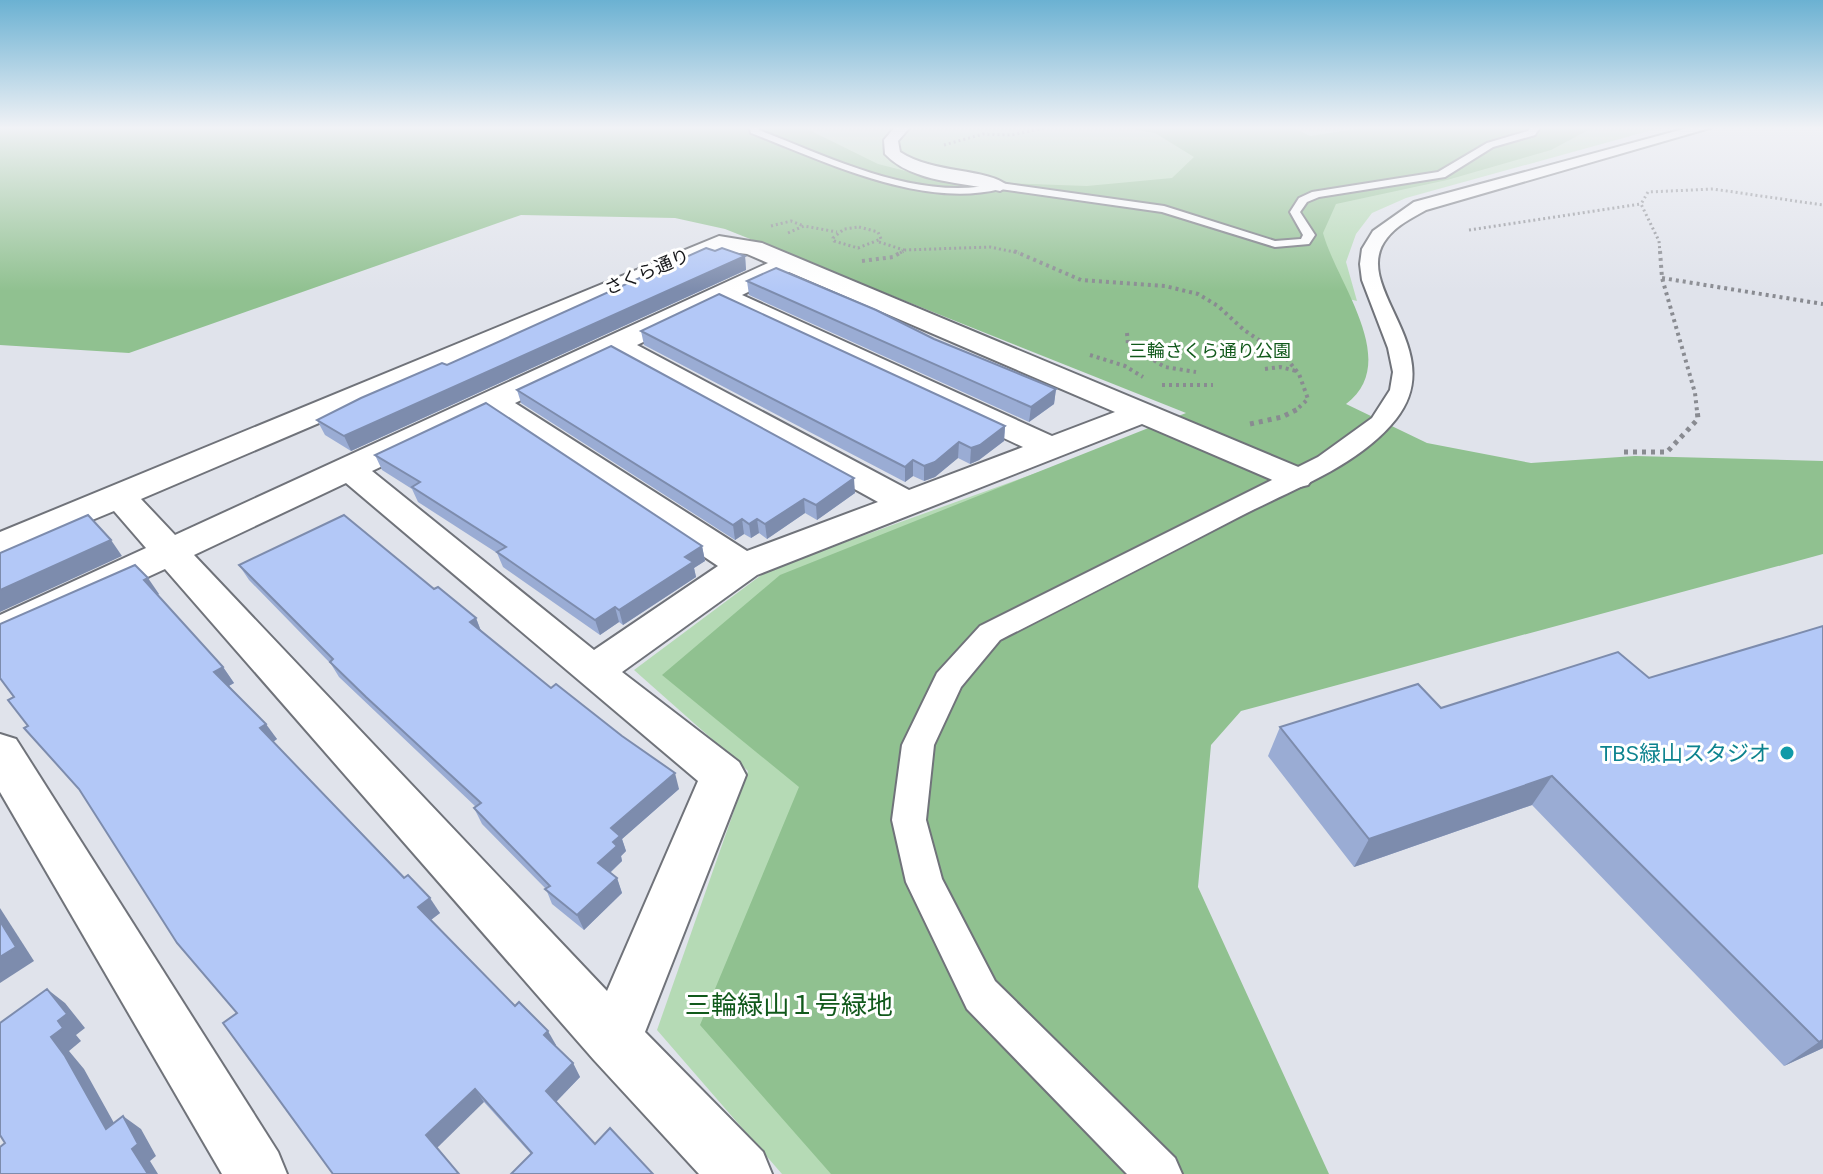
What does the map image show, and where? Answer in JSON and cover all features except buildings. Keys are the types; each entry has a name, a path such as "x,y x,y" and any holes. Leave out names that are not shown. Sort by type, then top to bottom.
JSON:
{"street":[{"path":"989,182 1000,186"},
{"path":"1159,1174 981,995 924,882 909,820 918,745 948,681 990,633 1351,448 1386,415 1401,392 1403,361 1367,269 1375,237 1393,219 1420,206 1508,182"},
{"name":"さくら通り","path":"0,546 707,246 731,243 753,248 1154,402 1296,478"},
{"path":"0,631 789,263"},
{"path":"721,295 1051,448"},
{"path":"614,344 906,503"},
{"path":"492,401 744,566"},
{"path":"593,672 744,566 1051,448 1154,402"},
{"path":"349,469 593,672 723,775 614,1040"},
{"path":"119,496 614,1040 741,1174"},
{"path":"0,752 256,1174"}],"lane":[{"path":"895,182 945,191 1000,186 1164,209 1255,239 1291,245 1305,242 1309,235 1295,212 1303,200 1330,191 1394,182"}],"path":[{"path":"1641,204 1648,192 1669,187 1823,205"},
{"path":"1469,230 1641,204"},
{"path":"1624,452 1667,452 1698,419 1695,393 1662,278 1659,241 1641,204"},
{"path":"753,248 804,226 837,232 867,228 881,235 878,242"},
{"path":"837,232 834,241 859,248 878,242 905,250 996,248 1014,251 1058,274 1080,280 1145,283 1211,300 1248,334 1283,353 1297,372 1308,399 1298,411 1278,420 1247,425"},
{"path":"860,262 893,257 905,250"},
{"path":"1662,278 1823,304"},
{"path":"1127,333 1128,345 1156,362 1165,367 1196,372"},
{"path":"1265,369 1280,367 1297,372"},
{"path":"1154,402 1154,385 1213,385"}],"green space":[{"name":"三輪さくら通り公園","path":"0,182 967,182 1087,186 1132,182 1439,182 1336,204 1323,233 1361,322 1367,345 1368,367 1362,387 1346,404 1427,443 1531,463 1635,456 1823,461 1823,554 1241,711 1211,745 1198,887 1329,1174 831,1174 700,1025 799,787 662,675 780,575 1186,413 725,229 675,218 521,215 129,353 0,345"},
{"path":"897,182 1465,182 1406,198 1372,213 1356,234 1346,262 1357,301"},
{"name":"三輪緑山１号緑地","path":"1141,435 1093,1174 782,1174 657,1030 748,771 634,670 768,570"}],"place":[{"name":"TBS緑山スタジオ","path":"1787,753"}]}
